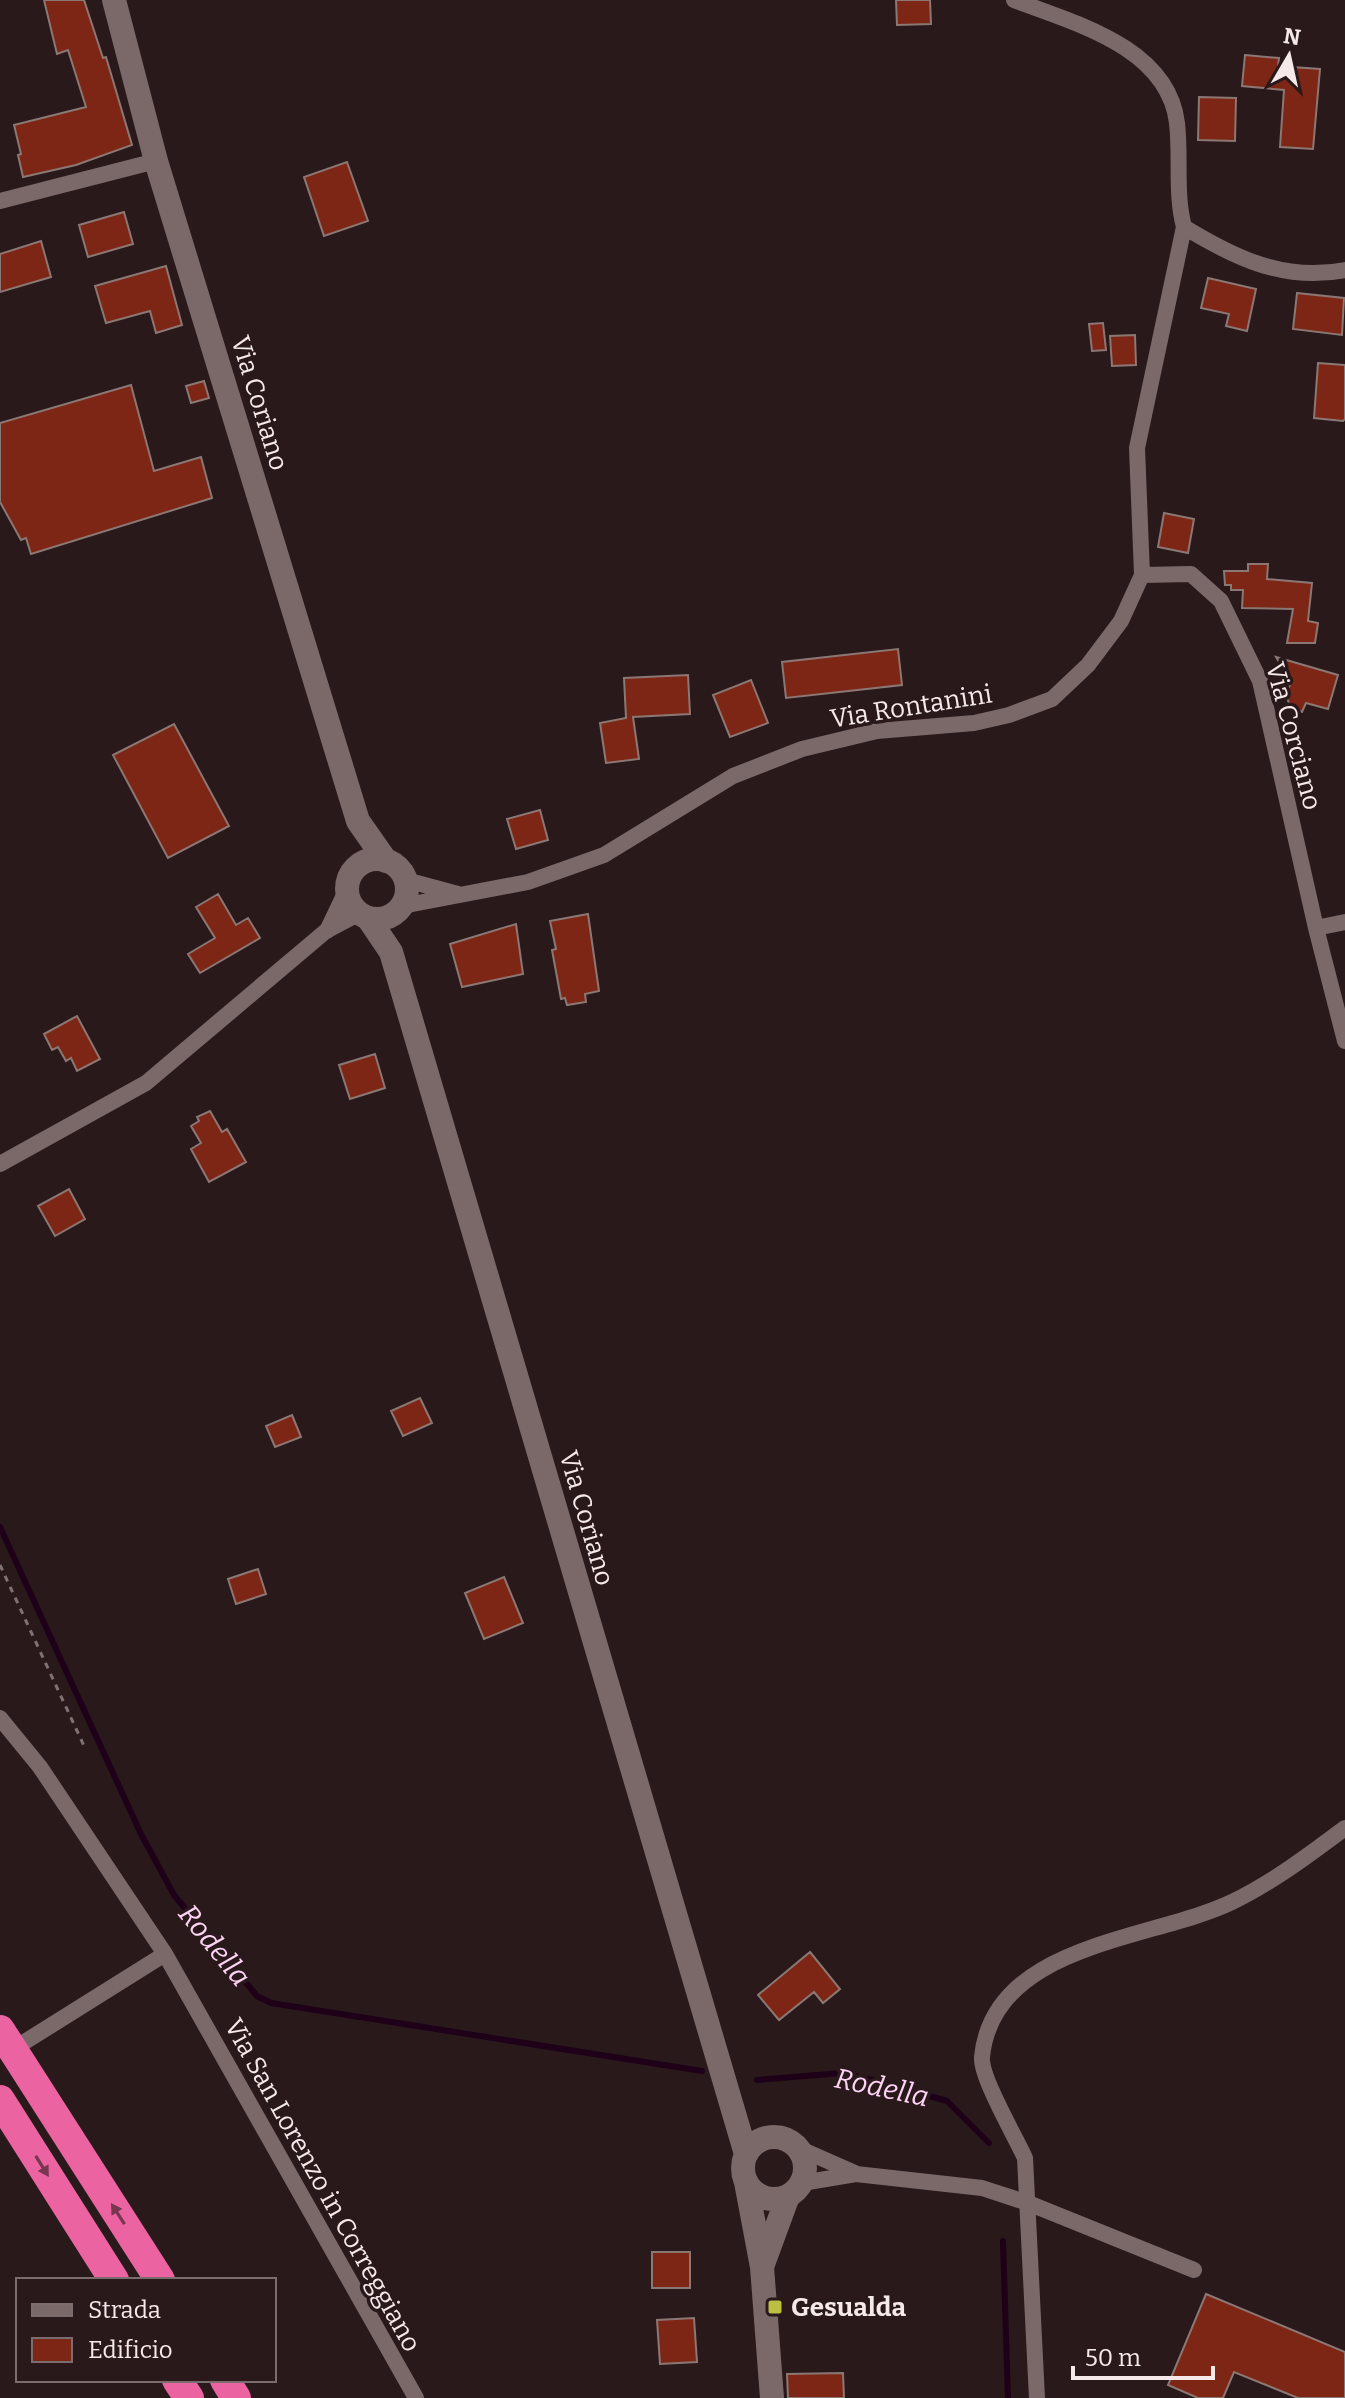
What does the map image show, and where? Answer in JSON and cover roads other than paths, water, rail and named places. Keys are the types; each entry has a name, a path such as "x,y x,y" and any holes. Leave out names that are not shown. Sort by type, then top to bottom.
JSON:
{"highway":[{"path":"0,2030 159,2278"},
{"path":"0,2100 113,2278"}],"main road":[{"name":"Via Coriano","path":"114,0 156,161 358,821 386,861"},
{"name":"Via Coriano","path":"350,881 358,821"},
{"path":"368,861 386,861 401,871 406,880 407,889 398,910 378,919 364,916 349,899 350,881 368,861"},
{"name":"Via Coriano","path":"391,952 398,910"},
{"name":"Via Coriano","path":"364,916 391,952 746,2154"},
{"path":"728,2100 788,2142 805,2164 762,2267"},
{"path":"772,2398 762,2267 743,2163 746,2154 760,2141 788,2142"},
{"path":"746,2182 760,2196 769,2199 795,2190"}],"street":[{"path":"1014,0 1123,46 1150,68 1169,93 1177,121 1178,205 1184,227 1239,258 1271,270 1305,275 1345,270"},
{"path":"0,201 156,161"},
{"name":"Via Rontanini","path":"398,910 528,882 604,855 733,776 802,749 877,731 974,723 1009,715 1052,699 1088,665 1121,621 1142,575 1137,448 1184,227"},
{"name":"Via Corciano","path":"1142,575 1191,574 1221,601 1260,681 1345,1041"},
{"name":"Via Rontanini","path":"406,880 464,895"},
{"path":"326,931 350,881"},
{"path":"0,1164 146,1083 326,931 364,916"},
{"path":"1316,928 1345,922"},
{"name":"Via San Lorenzo in Correggiano","path":"0,1718 40,1767 165,1954 416,2398"},
{"path":"1041,2397 1025,2158 992,2092 981,2060 990,2021 1009,1996 1046,1966 1094,1946 1230,1903 1285,1872 1345,1828"},
{"path":"0,2057 165,1954"},
{"path":"788,2142 856,2174 982,2188 1028,2203 1194,2270"},
{"path":"795,2190 856,2174"}],"waterway":[{"name":"Rodella","path":"0,1527 141,1834 174,1895 257,1996 271,2003 702,2071"},
{"name":"Rodella","path":"757,2080 842,2073 872,2080 947,2101 989,2143"},
{"name":"Rodella","path":"1003,2241 1008,2398"}],"place":[{"name":"Gesualda","path":"775,2307"}]}
